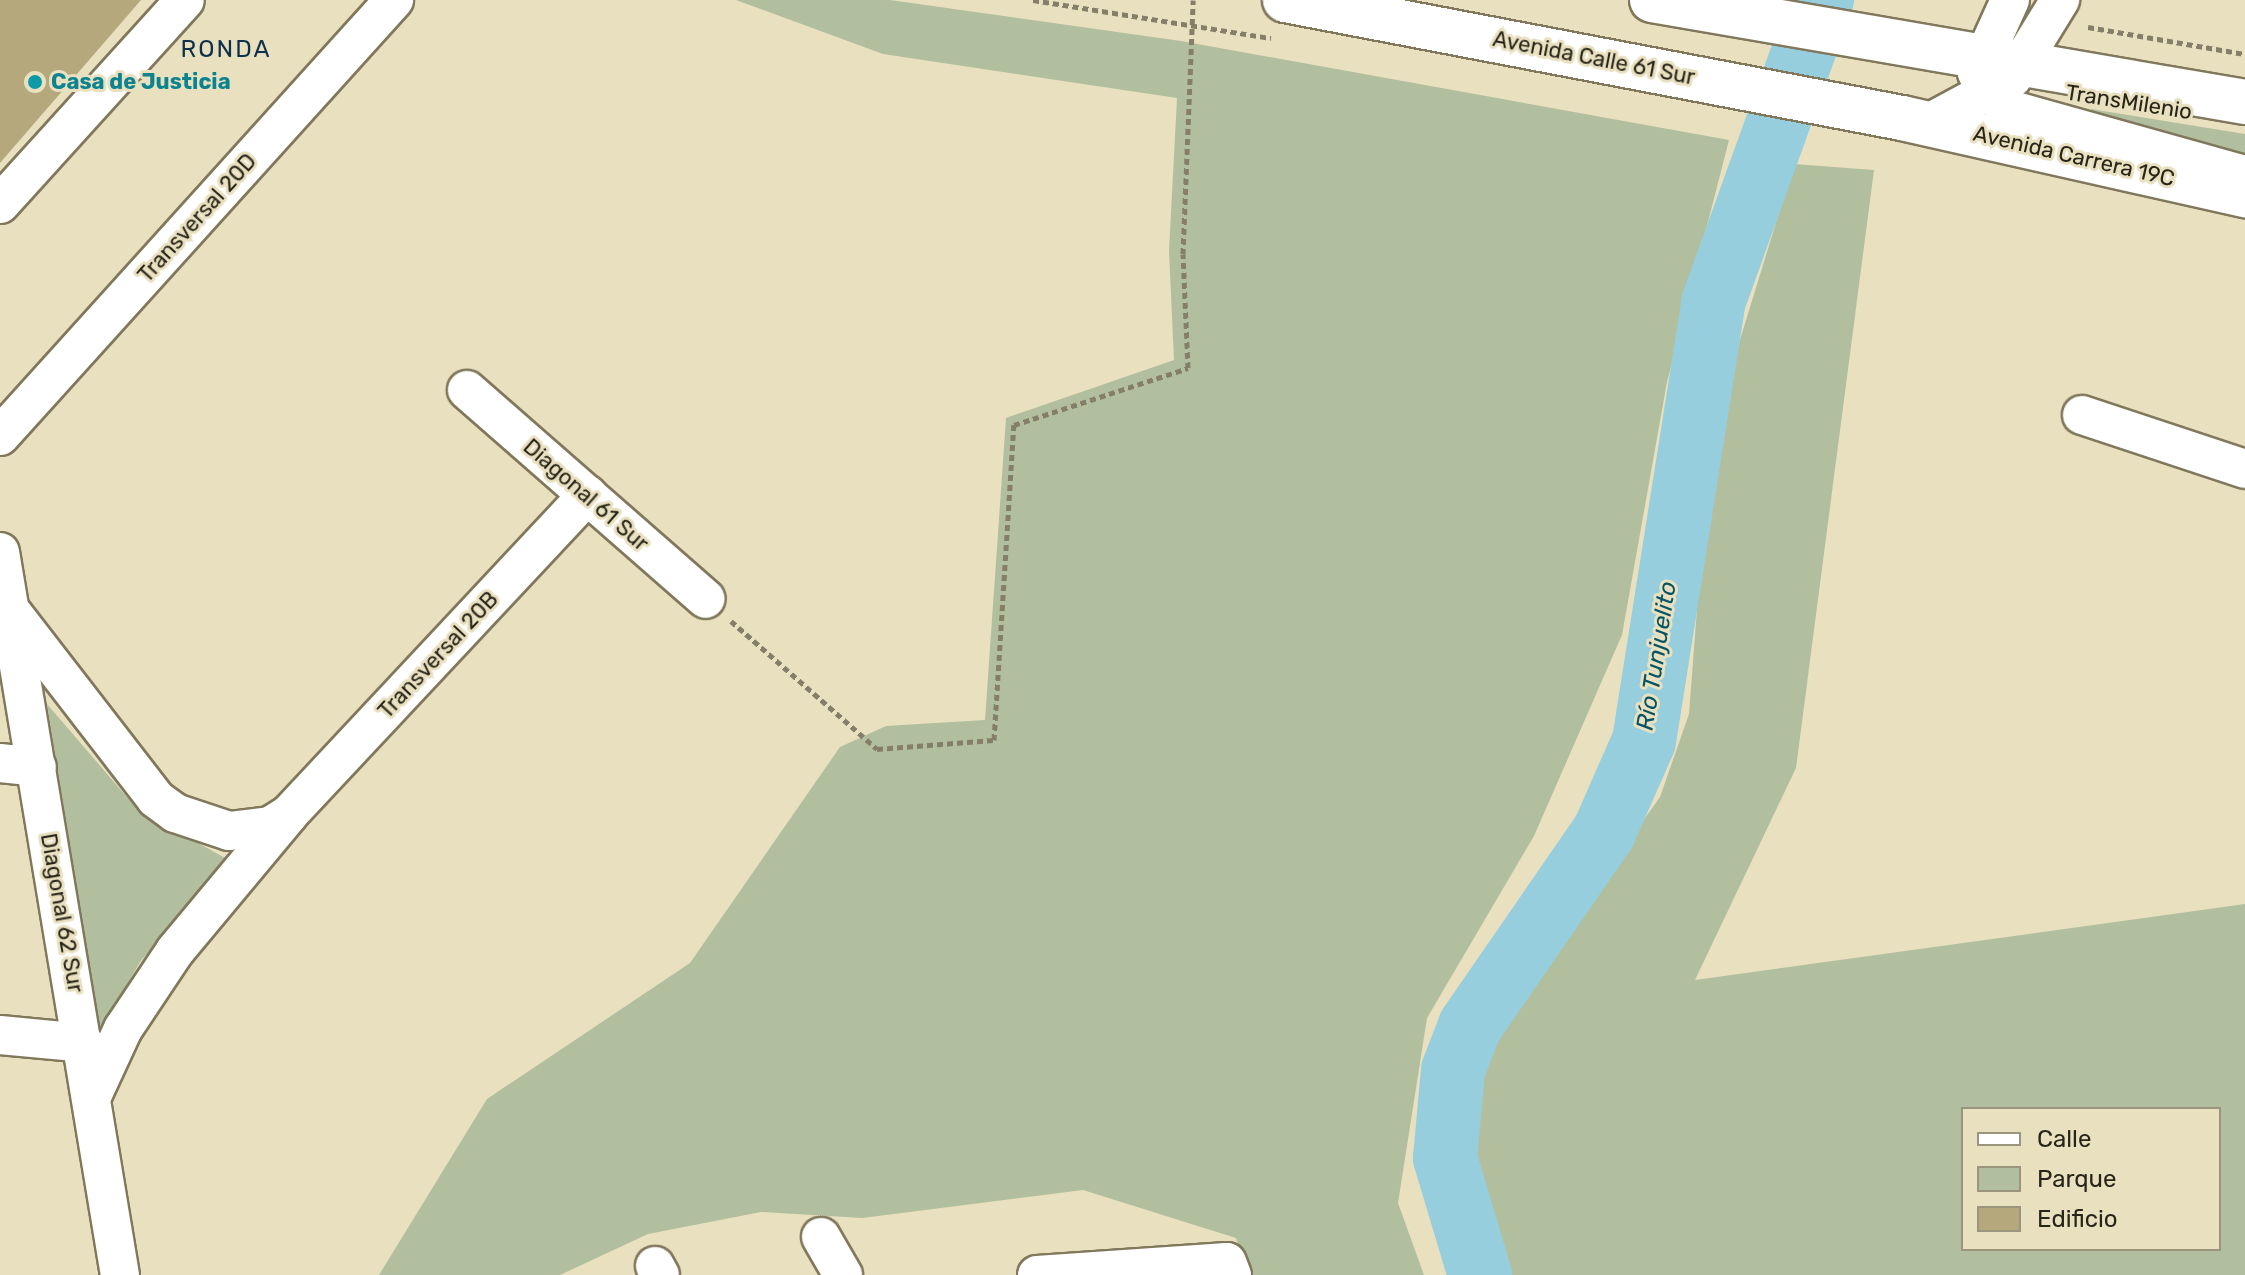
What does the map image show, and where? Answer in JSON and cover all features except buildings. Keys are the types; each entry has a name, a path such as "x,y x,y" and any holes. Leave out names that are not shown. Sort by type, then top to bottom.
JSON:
{"main road":[{"name":"Avenida Calle 61 Sur","path":"1285,0 1915,121"},
{"path":"1652,0 1918,51 1983,78 2023,67 2245,102"},
{"name":"Avenida Carrera 19C","path":"1915,121 2245,195"}],"street":[{"path":"0,204 185,0"},
{"name":"Transversal 20D","path":"0,436 394,0"},
{"path":"1915,121 1983,78 2010,0"},
{"path":"2023,67 2060,0"},
{"name":"TransMilenio","path":"2023,67 2054,91 2245,120"},
{"name":"TransMilenio","path":"1983,78 2027,119 2245,175"},
{"name":"Diagonal 61 Sur","path":"467,390 706,599"},
{"path":"2082,415 2245,469"},
{"name":"Transversal 20B","path":"92,1096 141,997 289,814 587,495"},
{"name":"Diagonal 62 Sur","path":"0,552 10,610 18,765 84,1043 120,1275"},
{"name":"Transversal 20B","path":"10,610 156,799 175,813 229,831 270,826 289,814"},
{"path":"0,1035 84,1043"},
{"path":"821,1237 843,1275"},
{"path":"1037,1275 1230,1268"}],"path":[{"path":"706,599 877,749 994,740 1014,425 1188,368 1183,254 1193,0"},
{"path":"2088,27 2245,54"}],"green space":[{"path":"736,0 890,0 1181,41 1729,140 1667,382 1622,635 1534,836 1427,1018 1398,1203 1424,1275 1249,1275 1236,1238 1083,1190 862,1218 761,1212 648,1234 560,1275 379,1275 487,1099 690,963 840,747 886,726 985,720 1006,418 1174,360 1169,251 1177,98 883,54"},
{"path":"2091,109 2245,134 2245,162 2088,127"},
{"path":"1794,164 1874,170 1796,768 1695,980 2245,904 2245,1275 1505,1275 1462,1131 1482,1062 1512,1004 1660,797 1689,714 1702,543 1739,343"},
{"path":"47,704 138,810 227,859 140,962 100,1030"}],"waterway":[{"name":"Río Tunjuelito","path":"1480,1275 1445,1158 1453,1070 1470,1026 1604,832 1644,741 1713,303 1822,0"}],"place":[{"name":"Casa de Justicia","path":"35,82"}],"district":[{"name":"RONDA","path":"226,50"}]}
